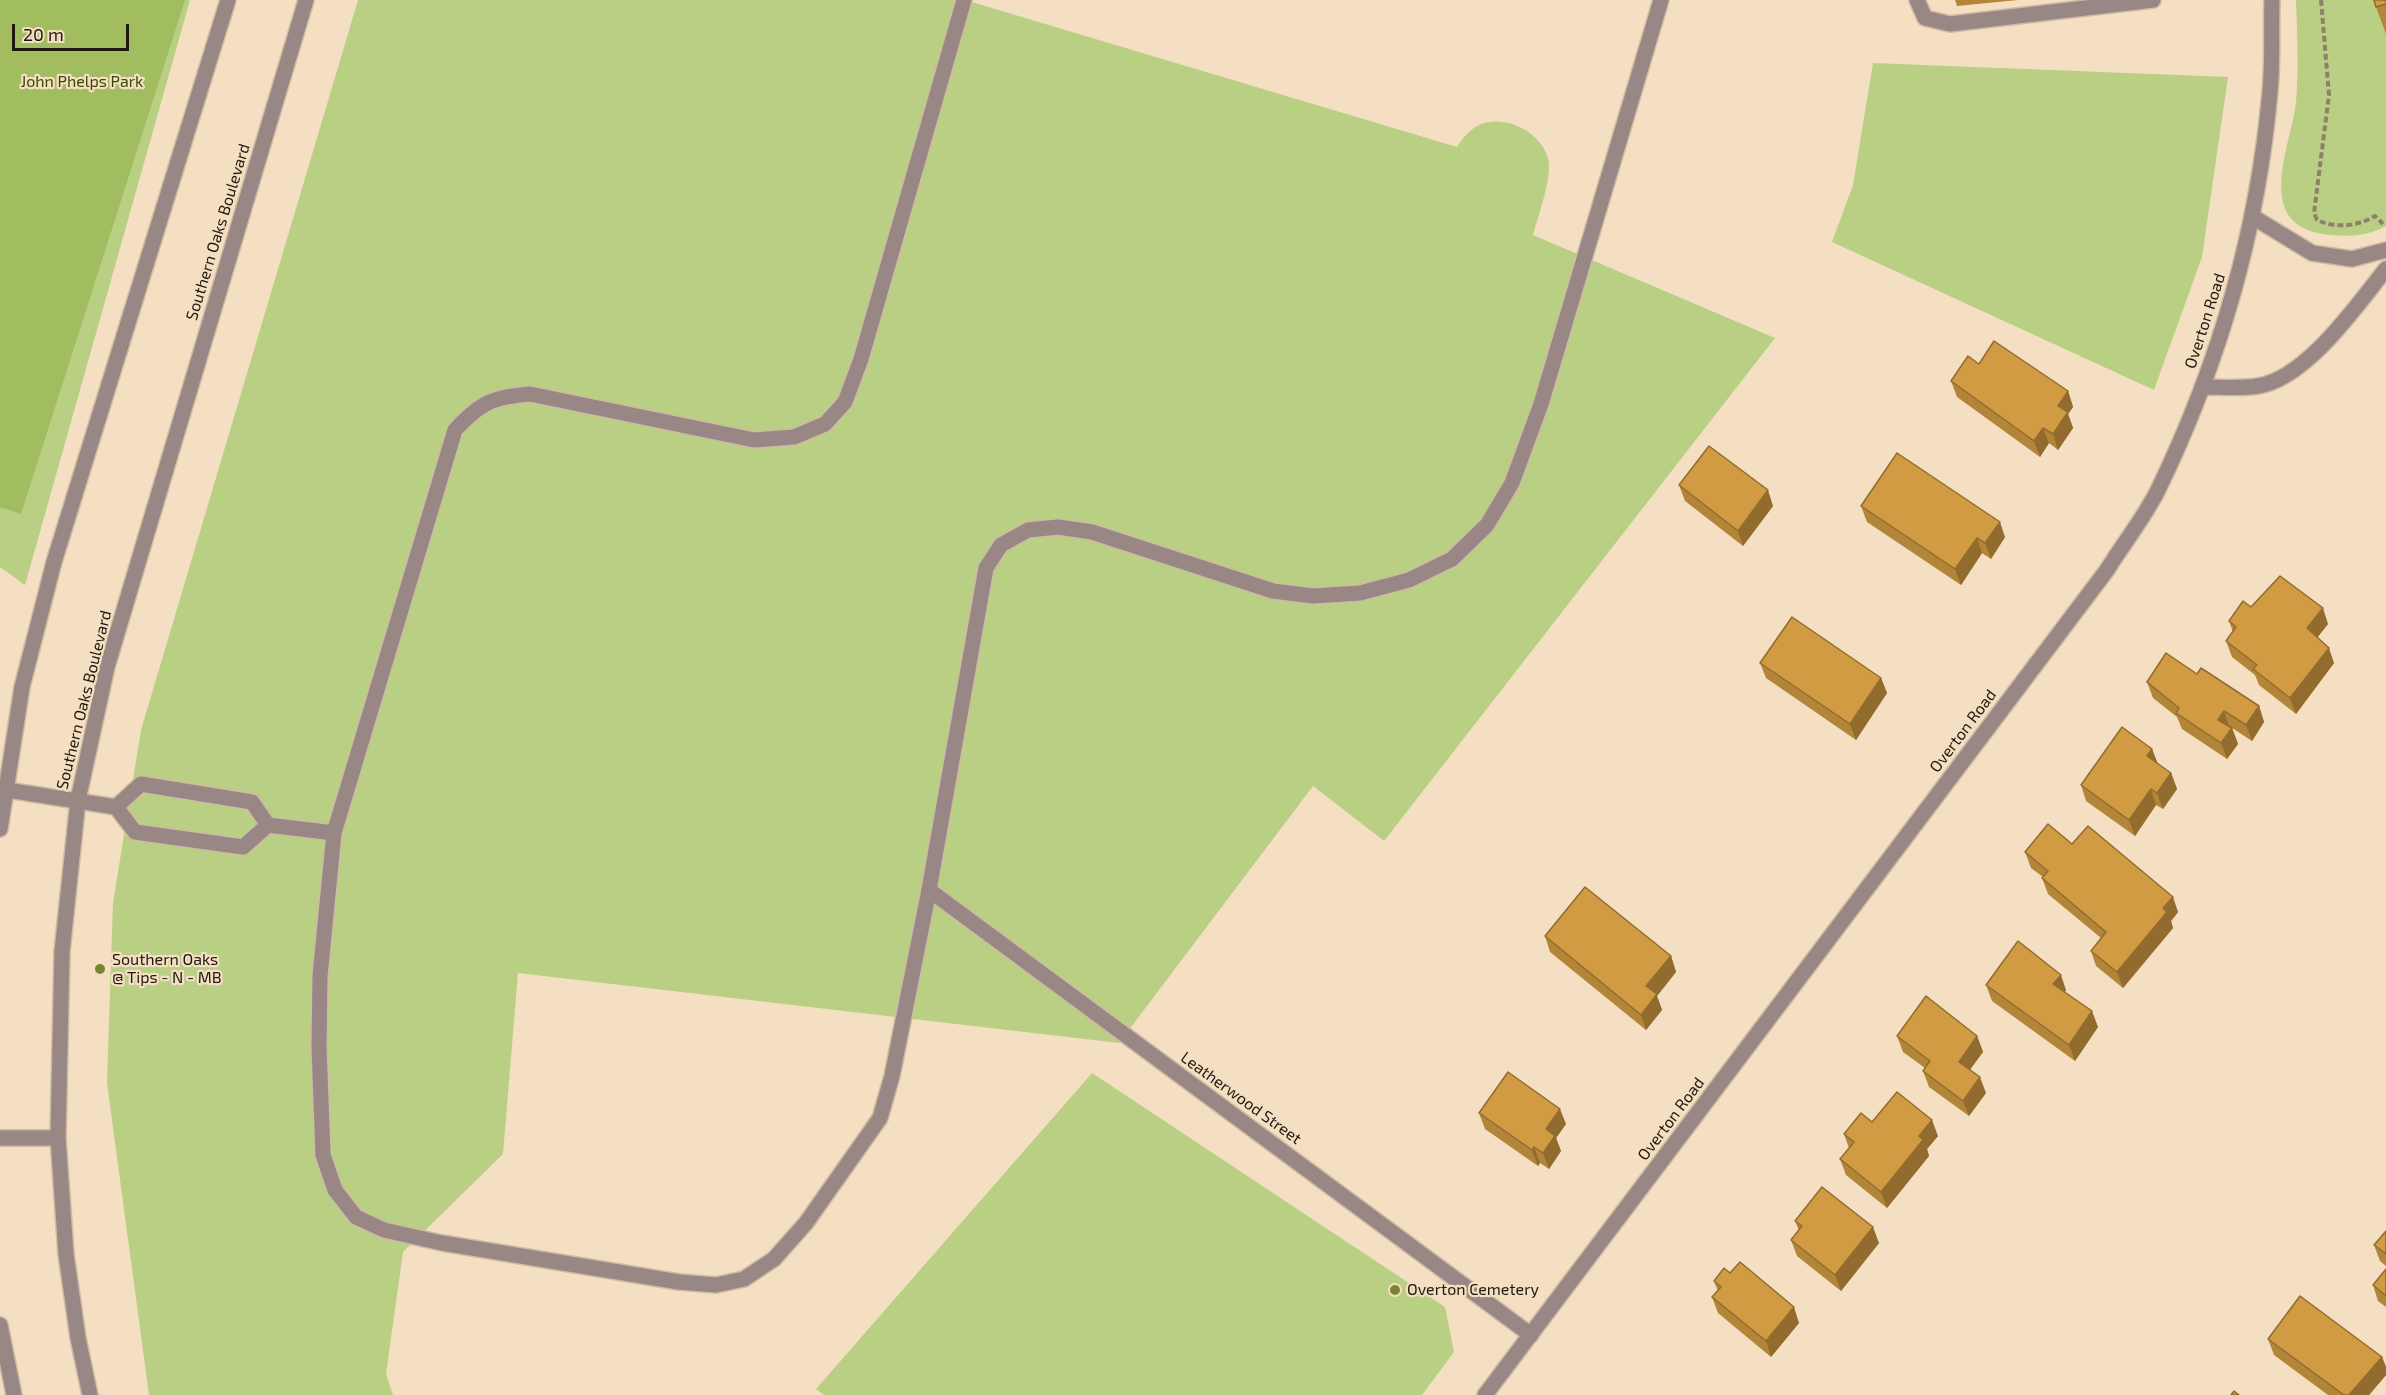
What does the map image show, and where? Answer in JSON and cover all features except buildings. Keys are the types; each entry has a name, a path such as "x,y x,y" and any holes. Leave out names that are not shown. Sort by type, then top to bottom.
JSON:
{"street":[{"path":"0,829 3,789 22,687 54,562 228,0"},
{"name":"Southern Oaks Boulevard","path":"90,1395 78,1338 66,1254 58,1138 62,952 78,800 107,667 306,0"},
{"path":"964,0 861,359 845,402 825,424 794,437 754,440 530,394 504,396 476,408 455,430 334,833 320,976 319,1109 322,1155 335,1190 356,1218 384,1230 442,1243 679,1282 716,1285 744,1279 774,1259 806,1223 880,1118 892,1076 929,890 986,568 1000,545 1028,530 1069,528 1092,532 1273,591 1312,596 1360,592 1409,580 1452,559 1487,525 1512,483 1541,404 1661,0"},
{"path":"1917,0 1925,18 1950,24 2152,0"},
{"name":"Overton Road","path":"1485,1395 2107,570 2157,492 2202,387 2230,309 2253,217 2270,90 2272,0"},
{"path":"2253,217 2312,253 2352,259 2386,250"},
{"path":"2202,387 2260,386 2296,369 2327,343 2386,269"},
{"path":"116,807 141,784 252,802 268,825"},
{"path":"3,789 116,807 135,832 243,847 268,825 334,833"},
{"name":"Leatherwood Street","path":"929,890 1531,1335"},
{"path":"0,1138 58,1138"},
{"path":"0,1325 14,1395"}],"path":[{"path":"2321,0 2329,95 2314,213 2317,220 2333,225 2362,225 2375,216 2385,226"}],"green space":[{"name":"John Phelps Park","path":"0,0 190,0 25,585 0,567"},
{"name":"John Phelps Park","path":"0,0 185,0 21,514 0,507"},
{"path":"358,0 965,0 1457,147 1468,133 1484,123 1494,121 1513,124 1523,128 1539,141 1548,158 1547,185 1533,235 1775,338 1384,841 1313,786 1119,1043 518,973 503,1154 403,1252 386,1374 393,1395 149,1395 107,1083 113,903 141,730"},
{"path":"2296,0 2386,0 2386,226 2378,230 2347,236 2323,234 2302,227 2289,215 2282,199 2281,180 2297,89"},
{"path":"1873,63 2228,77 2202,257 2154,390 1832,242 1853,185"},
{"path":"1092,1073 1445,1307 1454,1352 1422,1395 824,1395 816,1389"}],"place":[{"name":"Southern Oaks @ Tips - N - MB","path":"100,969"},
{"name":"Overton Cemetery","path":"1395,1290"}]}
